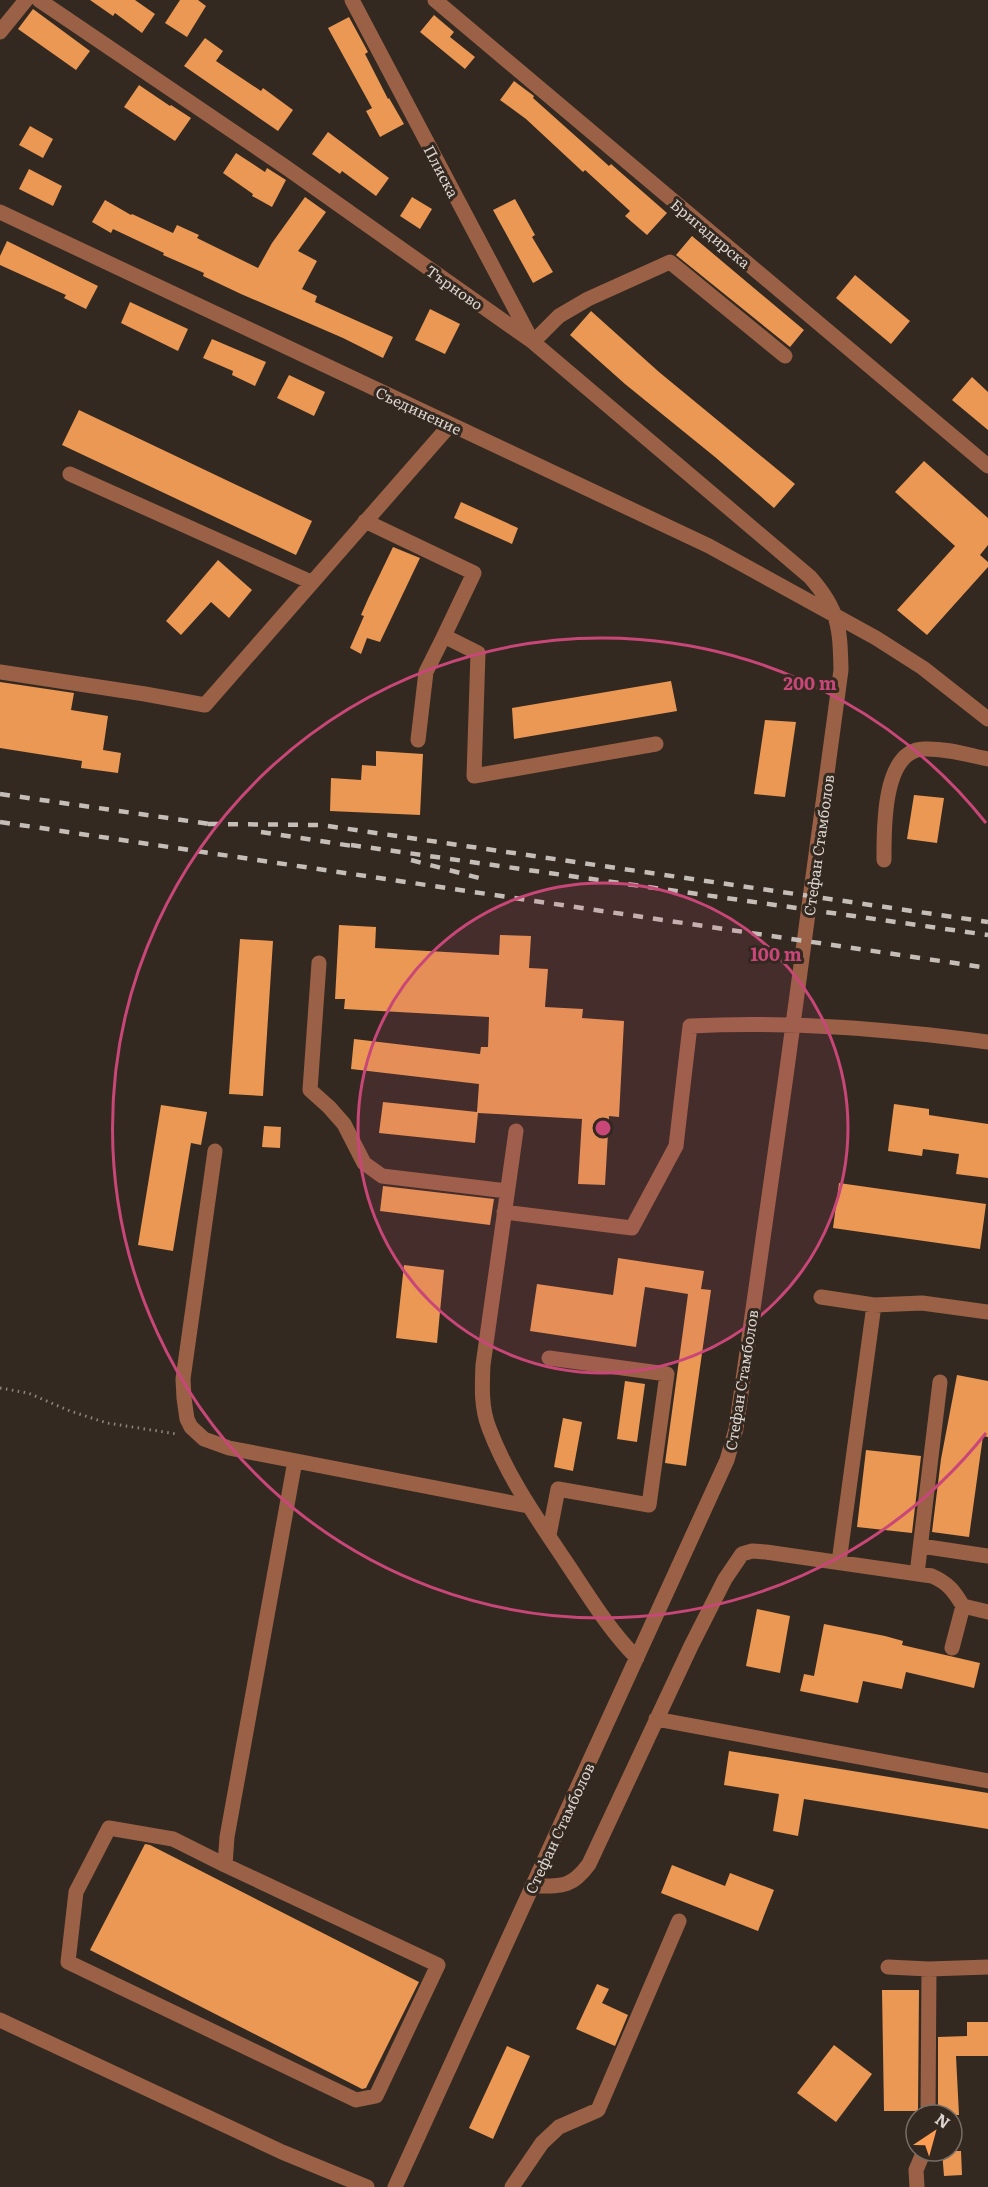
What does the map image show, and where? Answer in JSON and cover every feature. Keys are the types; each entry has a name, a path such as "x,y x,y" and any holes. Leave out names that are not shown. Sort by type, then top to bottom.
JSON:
{"street":[{"path":"0,32 26,0"},
{"name":"Търново","path":"39,0 284,166 533,342 796,564 826,596 836,615"},
{"name":"Плиска","path":"352,0 533,342"},
{"name":"Бригадирска","path":"435,0 988,466"},
{"name":"Съединение","path":"0,212 709,546 836,615 923,668 988,719"},
{"path":"533,342 559,316 588,299 670,262 785,356"},
{"path":"0,672 206,705 450,424"},
{"path":"70,474 311,582"},
{"path":"365,520 474,573 426,672 418,740"},
{"name":"Стефан Стамболов","path":"395,2187 727,1460 736,1429 840,670 840,639 836,615"},
{"path":"444,636 478,653 474,776 656,744"},
{"path":"884,860 884,815 891,785 898,765 909,754 922,748 988,759"},
{"path":"319,963 310,1090 344,1124 364,1163 382,1176 507,1191"},
{"path":"504,1212 632,1228 676,1146 690,1026 764,1024 822,1026 903,1031 988,1042"},
{"path":"516,1131 483,1365 482,1398 488,1426 528,1506 608,1625 637,1658"},
{"path":"215,1151 183,1379 187,1419 191,1427 204,1439 229,1448 528,1506"},
{"path":"821,1297 874,1305 922,1303 988,1312"},
{"path":"838,1562 874,1305"},
{"path":"549,1358 668,1374 649,1505 558,1489 549,1535"},
{"path":"917,1574 940,1382"},
{"path":"225,1865 227,1837 294,1461"},
{"path":"921,1546 988,1556"},
{"path":"532,1886 566,1886 579,1879 589,1864 656,1719 725,1579 742,1554 752,1551 766,1552 917,1574 944,1582 954,1590 963,1606 952,1648"},
{"path":"963,1606 988,1612"},
{"path":"656,1719 988,1781"},
{"path":"109,1828 173,1839 225,1865 438,1965 376,2096 356,2100 68,1962 76,1892 109,1828"},
{"path":"512,2187 550,2135 560,2127 598,2110 679,1921"},
{"path":"888,1968 988,1967"},
{"path":"928,2103 929,1969"},
{"path":"0,2020 261,2142 367,2187"},
{"path":"917,2187 916,2170 919,2163"}],"path":[{"path":"0,1388 28,1393 70,1411 107,1423 204,1439"}],"building":[{"path":"90,0 135,0 155,14 142,33 115,13 113,16"},
{"path":"180,0 198,0 206,6 187,37 165,23"},
{"path":"33,9 90,51 76,70 18,29"},
{"path":"434,15 454,32 450,37 475,57 465,69 420,32"},
{"path":"349,17 368,52 365,54 388,99 404,124 380,137 366,111 372,108 328,28"},
{"path":"205,38 223,51 216,61 261,91 263,88 293,110 278,131 184,66"},
{"path":"514,81 534,96 533,98 609,166 611,164 667,213 647,235 625,216 630,211 585,170 583,172 526,119 500,100"},
{"path":"139,85 191,118 175,141 124,107"},
{"path":"30,126 53,139 43,158 19,145"},
{"path":"328,132 389,178 376,196 342,171 340,174 312,154"},
{"path":"236,153 265,172 267,168 286,180 272,207 252,196 253,194 223,173"},
{"path":"29,169 62,186 53,206 19,189"},
{"path":"305,197 326,212 298,251 317,261 302,289 317,296 315,302 393,337 383,358 203,276 204,273 113,229 111,233 92,222 105,200 131,215 173,233 177,225 199,235 197,238 258,268 272,243"},
{"path":"412,197 432,209 420,229 400,216"},
{"path":"515,199 535,235 532,237 553,272 533,283 493,210"},
{"path":"692,236 804,330 790,347 676,255"},
{"path":"7,241 98,286 86,309 64,298 66,295 0,265 0,256"},
{"path":"855,275 910,321 891,344 836,298"},
{"path":"130,302 188,329 178,351 121,323"},
{"path":"430,309 460,324 445,354 415,340"},
{"path":"591,311 659,372 795,484 774,508 570,335"},
{"path":"212,339 266,362 255,386 232,375 233,371 203,358"},
{"path":"289,375 325,392 314,416 277,398"},
{"path":"972,377 988,392 988,430 952,400"},
{"path":"79,410 312,521 296,555 62,445"},
{"path":"924,461 988,518 988,545 980,555 988,562 988,567 927,635 897,610 955,546 895,492"},
{"path":"461,502 518,528 512,544 454,518"},
{"path":"393,547 420,558 380,642 367,638 361,654 350,648 364,616 361,615"},
{"path":"218,560 252,590 229,618 211,602 181,635 166,621"},
{"path":"671,681 677,711 514,739 512,708"},
{"path":"0,682 74,693 71,710 108,716 103,750 121,753 118,773 81,768 82,761 0,748"},
{"path":"765,720 796,722 785,797 754,794"},
{"path":"376,751 423,754 420,815 330,811 331,778 361,780 362,765 376,766"},
{"path":"914,795 944,798 937,843 907,839"},
{"path":"339,925 376,927 375,948 499,955 500,935 531,936 529,968 548,969 545,1007 583,1009 582,1018 624,1021 619,1117 609,1116 605,1185 578,1184 582,1119 478,1113 475,1143 379,1133 383,1102 477,1112 479,1084 351,1069 354,1039 480,1054 481,1047 488,1047 489,1017 344,1009 345,999 335,999"},
{"path":"240,939 273,941 263,1096 229,1094"},
{"path":"894,1104 929,1109 929,1115 988,1124 988,1178 956,1174 959,1154 923,1149 922,1156 888,1151"},
{"path":"161,1105 207,1112 201,1145 191,1143 173,1251 138,1245"},
{"path":"264,1126 281,1127 280,1148 262,1147"},
{"path":"839,1183 986,1204 980,1249 833,1228"},
{"path":"383,1186 494,1199 490,1225 380,1211"},
{"path":"618,1258 704,1271 701,1289 711,1290 686,1466 665,1463 688,1294 645,1287 636,1347 530,1331 537,1284 613,1295"},
{"path":"404,1265 444,1270 437,1343 396,1338"},
{"path":"957,1375 988,1381 988,1437 983,1436 969,1537 932,1532 941,1459"},
{"path":"625,1381 645,1384 637,1442 617,1439"},
{"path":"563,1418 582,1422 573,1471 554,1467"},
{"path":"866,1450 921,1456 912,1533 857,1527"},
{"path":"757,1609 790,1616 780,1673 746,1666"},
{"path":"824,1624 885,1636 903,1641 902,1645 980,1663 974,1688 906,1672 902,1689 863,1681 858,1703 800,1691 804,1674 814,1676"},
{"path":"729,1751 988,1793 988,1829 804,1799 798,1836 773,1831 779,1794 724,1785"},
{"path":"145,1844 419,1982 366,2088 362,2089 90,1950"},
{"path":"672,1865 725,1886 730,1873 774,1890 758,1931 661,1893"},
{"path":"597,1984 609,1989 602,2003 628,2015 615,2046 576,2029"},
{"path":"882,1990 919,1990 918,2103 904,2103 904,2111 884,2111"},
{"path":"967,2022 988,2022 988,2056 956,2056 958,2103 938,2103 938,2037 967,2036"},
{"path":"834,2045 872,2074 836,2122 797,2093"},
{"path":"507,2046 530,2056 493,2139 469,2128"},
{"path":"943,2163 962,2163 962,2175 944,2176"}],"railway":[{"path":"0,794 217,825"},
{"path":"0,822 988,968"},
{"path":"208,824 321,825 988,922"},
{"path":"261,832 359,847"},
{"path":"351,845 988,935"},
{"path":"411,860 483,879"}]}
